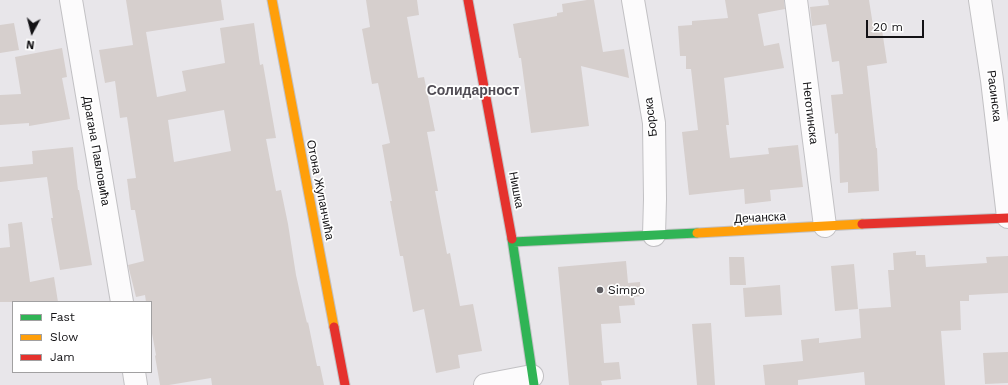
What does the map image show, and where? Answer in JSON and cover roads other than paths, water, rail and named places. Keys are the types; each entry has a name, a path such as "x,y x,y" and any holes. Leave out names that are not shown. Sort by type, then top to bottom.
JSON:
{"street":[{"name":"Драгана Павловића","path":"71,0 122,301"},
{"name":"Отона Жупанчића","path":"272,0 345,385"},
{"name":"Нишка","path":"468,0 513,242 533,380"},
{"name":"Борска","path":"633,0 654,123 656,199 654,235"},
{"name":"Неготинска","path":"796,0 825,226"},
{"name":"Расинска","path":"980,0 992,80 1008,217"},
{"name":"Дечанска","path":"513,242 1008,217"},
{"path":"134,373 136,385"},
{"path":"485,385 533,380"}],"place":[{"name":"Simpo","path":"600,290"}],"district":[{"name":"Солидарност","path":"473,91"}]}
